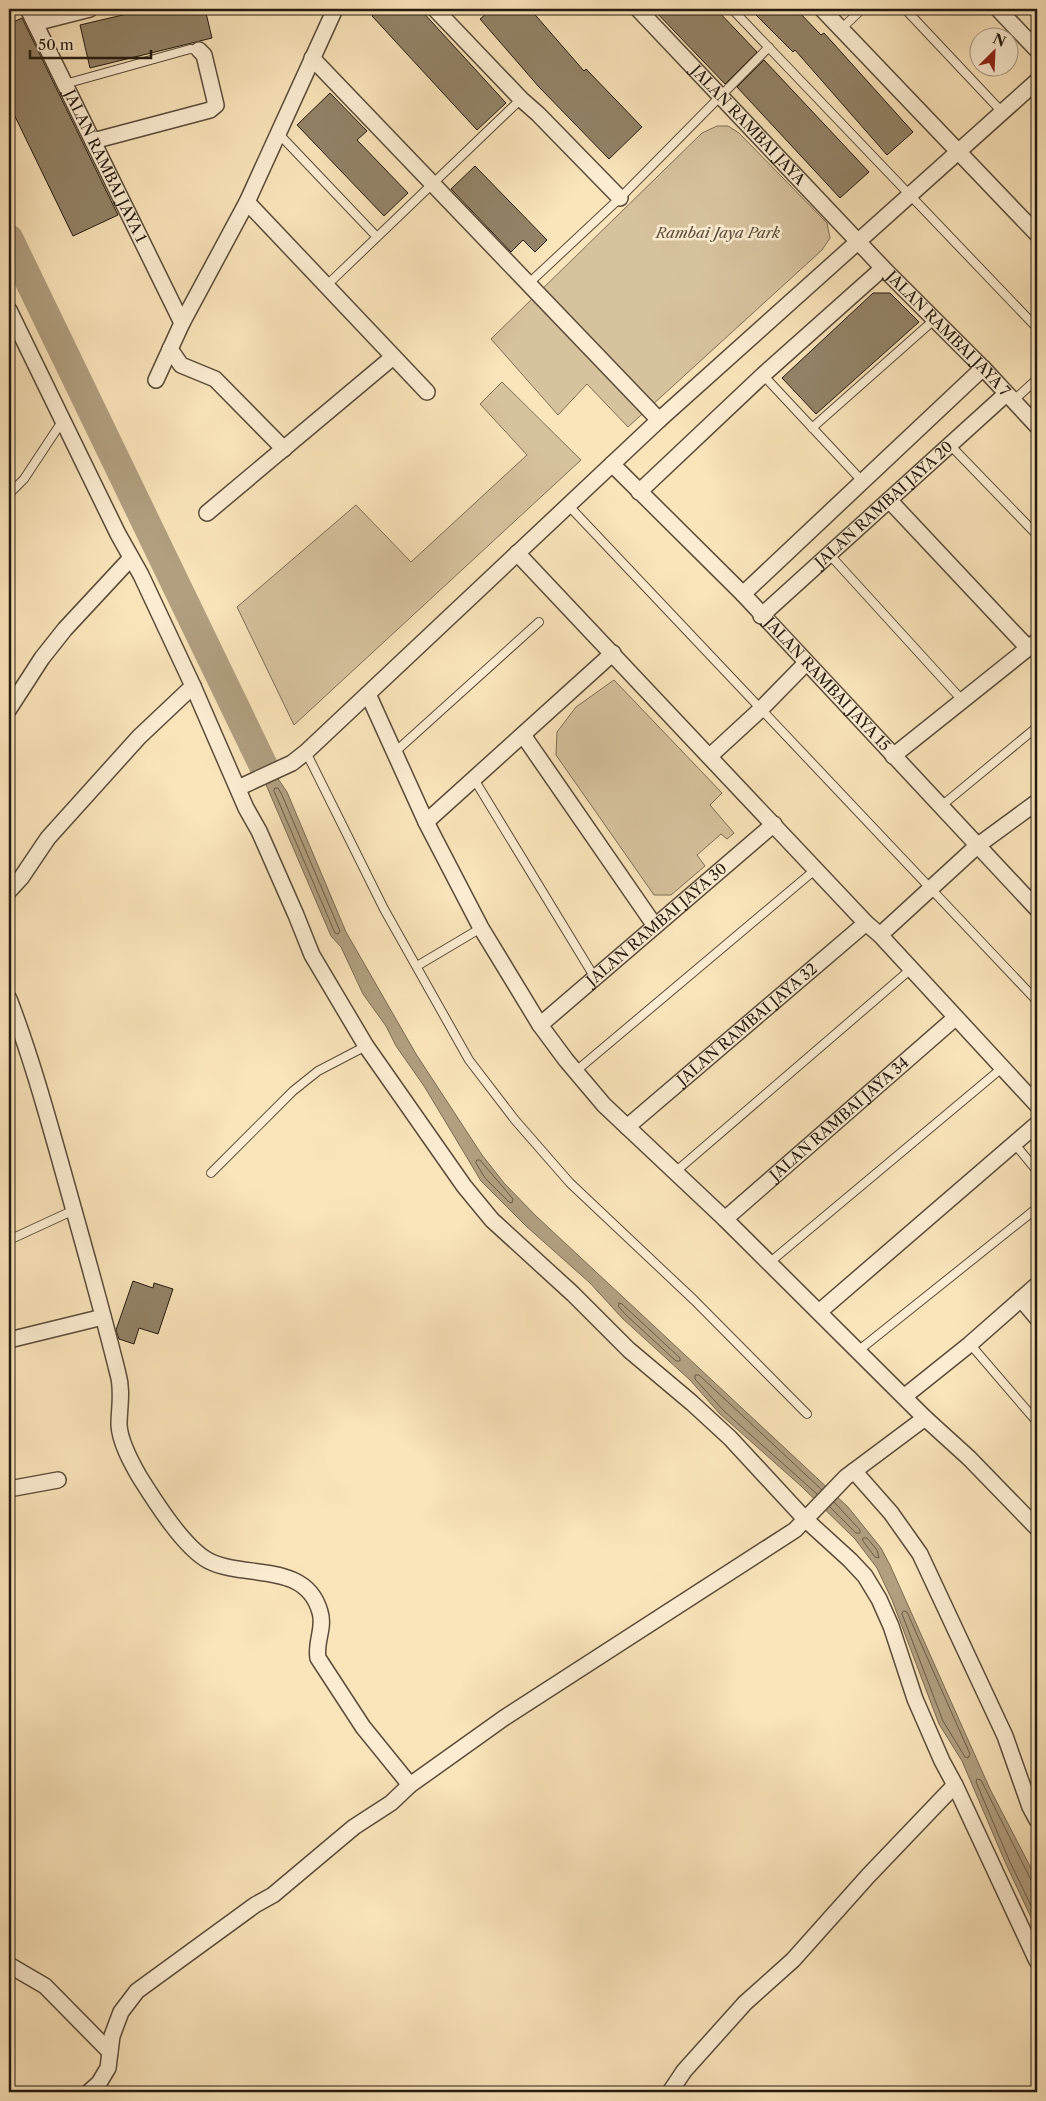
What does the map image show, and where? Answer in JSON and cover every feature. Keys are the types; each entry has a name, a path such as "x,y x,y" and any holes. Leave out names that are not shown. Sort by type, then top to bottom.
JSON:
{"street":[{"name":"JALAN RAMBAI JAYA 1","path":"28,9 182,323"},
{"path":"35,23 90,9"},
{"path":"156,380 182,323 247,202 335,9"},
{"name":"JALAN RAMBAI JAYA","path":"638,9 858,242"},
{"path":"822,9 1037,234"},
{"path":"998,9 1037,50"},
{"path":"445,12 521,99 620,198"},
{"path":"93,141 210,110 216,105 204,55 199,50"},
{"path":"312,58 527,285 659,420"},
{"path":"244,785 292,763 306,752 659,420 1037,81"},
{"path":"247,202 427,392"},
{"name":"JALAN RAMBAI JAYA 7","path":"858,242 983,368 1037,426"},
{"path":"639,492 763,375 882,268"},
{"path":"9,310 193,686 244,785 246,808 260,831 312,955 366,1046 464,1186 492,1220 573,1294 629,1350 692,1403 810,1513 865,1576 879,1599 891,1626 915,1699 942,1761 1037,1961"},
{"path":"170,349 181,364 215,379 284,449"},
{"path":"208,513 393,357"},
{"name":"JALAN RAMBAI JAYA 20","path":"743,594 983,368"},
{"name":"JALAN RAMBAI JAYA 20","path":"761,616 950,445 1010,397"},
{"name":"JALAN RAMBAI JAYA 15","path":"612,464 743,594 761,616 977,846 1034,900"},
{"path":"889,500 1033,644 892,756"},
{"path":"518,553 866,923 880,934 1037,1105"},
{"path":"9,709 42,658 65,629 131,558"},
{"path":"426,822 613,653"},
{"path":"710,756 761,710 806,663"},
{"path":"9,891 21,878 48,838 139,737 193,686"},
{"path":"368,694 426,822 481,928 540,1025 576,1071 604,1105 725,1219 1037,1528"},
{"path":"523,735 655,926"},
{"path":"880,934 977,846 1037,802"},
{"name":"JALAN RAMBAI JAYA 30","path":"540,1025 774,824"},
{"name":"JALAN RAMBAI JAYA 32","path":"627,1127 866,923"},
{"path":"9,999 38,1083 74,1210 119,1377 121,1400 119,1426 124,1445 139,1476 181,1536 195,1552 224,1567 284,1577 298,1582 311,1593 320,1612 322,1624 316,1648 318,1658 364,1727 410,1786"},
{"name":"JALAN RAMBAI JAYA 34","path":"725,1219 956,1018"},
{"path":"819,1312 1037,1124"},
{"path":"905,1396 970,1344 1037,1285"},
{"path":"1021,1299 1037,1318"},
{"path":"9,1340 103,1317"},
{"path":"89,2092 99,2083 108,2068 112,2036 121,2012 137,1992 255,1905 273,1895 354,1827 391,1803 410,1786 547,1689 795,1530 850,1474 925,1418"},
{"path":"850,1474 891,1513 920,1554 1005,1736 1030,1808 1037,1820"},
{"path":"9,1489 58,1480"},
{"path":"670,2092 684,2071 745,2003 793,1960 868,1876 955,1785"},
{"path":"9,1965 45,1986 110,2052"}],"lane":[{"path":"732,9 1037,328"},
{"path":"841,29 862,9"},
{"path":"905,9 1003,113"},
{"path":"527,285 620,198 769,48"},
{"path":"65,84 190,49 199,50"},
{"path":"326,286 521,99"},
{"path":"278,133 377,237"},
{"path":"812,428 934,320"},
{"path":"763,375 863,482"},
{"path":"1010,397 1037,379"},
{"path":"9,494 24,479 62,420"},
{"path":"950,445 1037,535"},
{"path":"568,505 1037,1001"},
{"path":"829,554 962,700"},
{"path":"395,752 539,622"},
{"path":"940,807 1037,727"},
{"path":"306,752 384,909 469,1060 515,1120 570,1184 694,1300 807,1414"},
{"path":"474,779 595,978"},
{"path":"576,1071 816,870"},
{"path":"417,966 481,928"},
{"path":"674,1173 911,968"},
{"path":"211,1173 269,1112 293,1091 318,1072 366,1046"},
{"path":"769,1263 1002,1068"},
{"path":"1014,1143 1037,1171"},
{"path":"858,1351 1037,1208"},
{"path":"9,1240 74,1210"},
{"path":"970,1344 1037,1422"}],"green space":[{"name":"Rambai Jaya Park","path":"717,126 728,126 739,133 827,223 830,238 822,250 628,427 587,384 558,415 491,339 702,133"},
{"path":"502,382 581,460 294,725 237,607 356,505 411,562 527,455 480,404"},
{"path":"614,680 722,793 710,805 734,833 727,839 721,834 697,855 705,866 671,895 654,895 556,755 557,732 576,707"}],"water":[{"path":"258,749 287,792 346,932 416,1054 482,1155 504,1183 535,1215 848,1507 881,1548 990,1789 1032,1870 1037,1884 1037,1930 1006,1864 962,1761 939,1724 892,1600 877,1568 855,1539 801,1486 720,1414 690,1380 622,1318 590,1283 526,1226 481,1181 424,1086 363,994 341,947 331,936 252,752"}],"building":[{"path":"148,9 205,9 212,38 90,68 80,25"},
{"path":"380,9 420,9 506,103 477,130 372,16"},
{"path":"492,9 530,9 584,71 586,69 642,127 609,159 539,87 480,19"},
{"path":"653,9 716,9 757,52 725,84"},
{"path":"750,9 796,9 821,35 824,33 913,132 887,155 795,50 793,52"},
{"path":"22,18 118,215 73,236 9,104 9,24"},
{"path":"764,60 869,172 840,198 737,87"},
{"path":"330,93 367,131 357,140 408,193 384,216 297,125"},
{"path":"475,166 547,240 535,252 523,240 511,252 451,189"},
{"path":"873,293 890,293 919,322 816,414 782,378"},
{"path":"133,1281 153,1288 154,1283 173,1289 158,1334 139,1328 134,1344 119,1339 116,1330"}],"waterway":[{"path":"9,239 264,767"}]}
